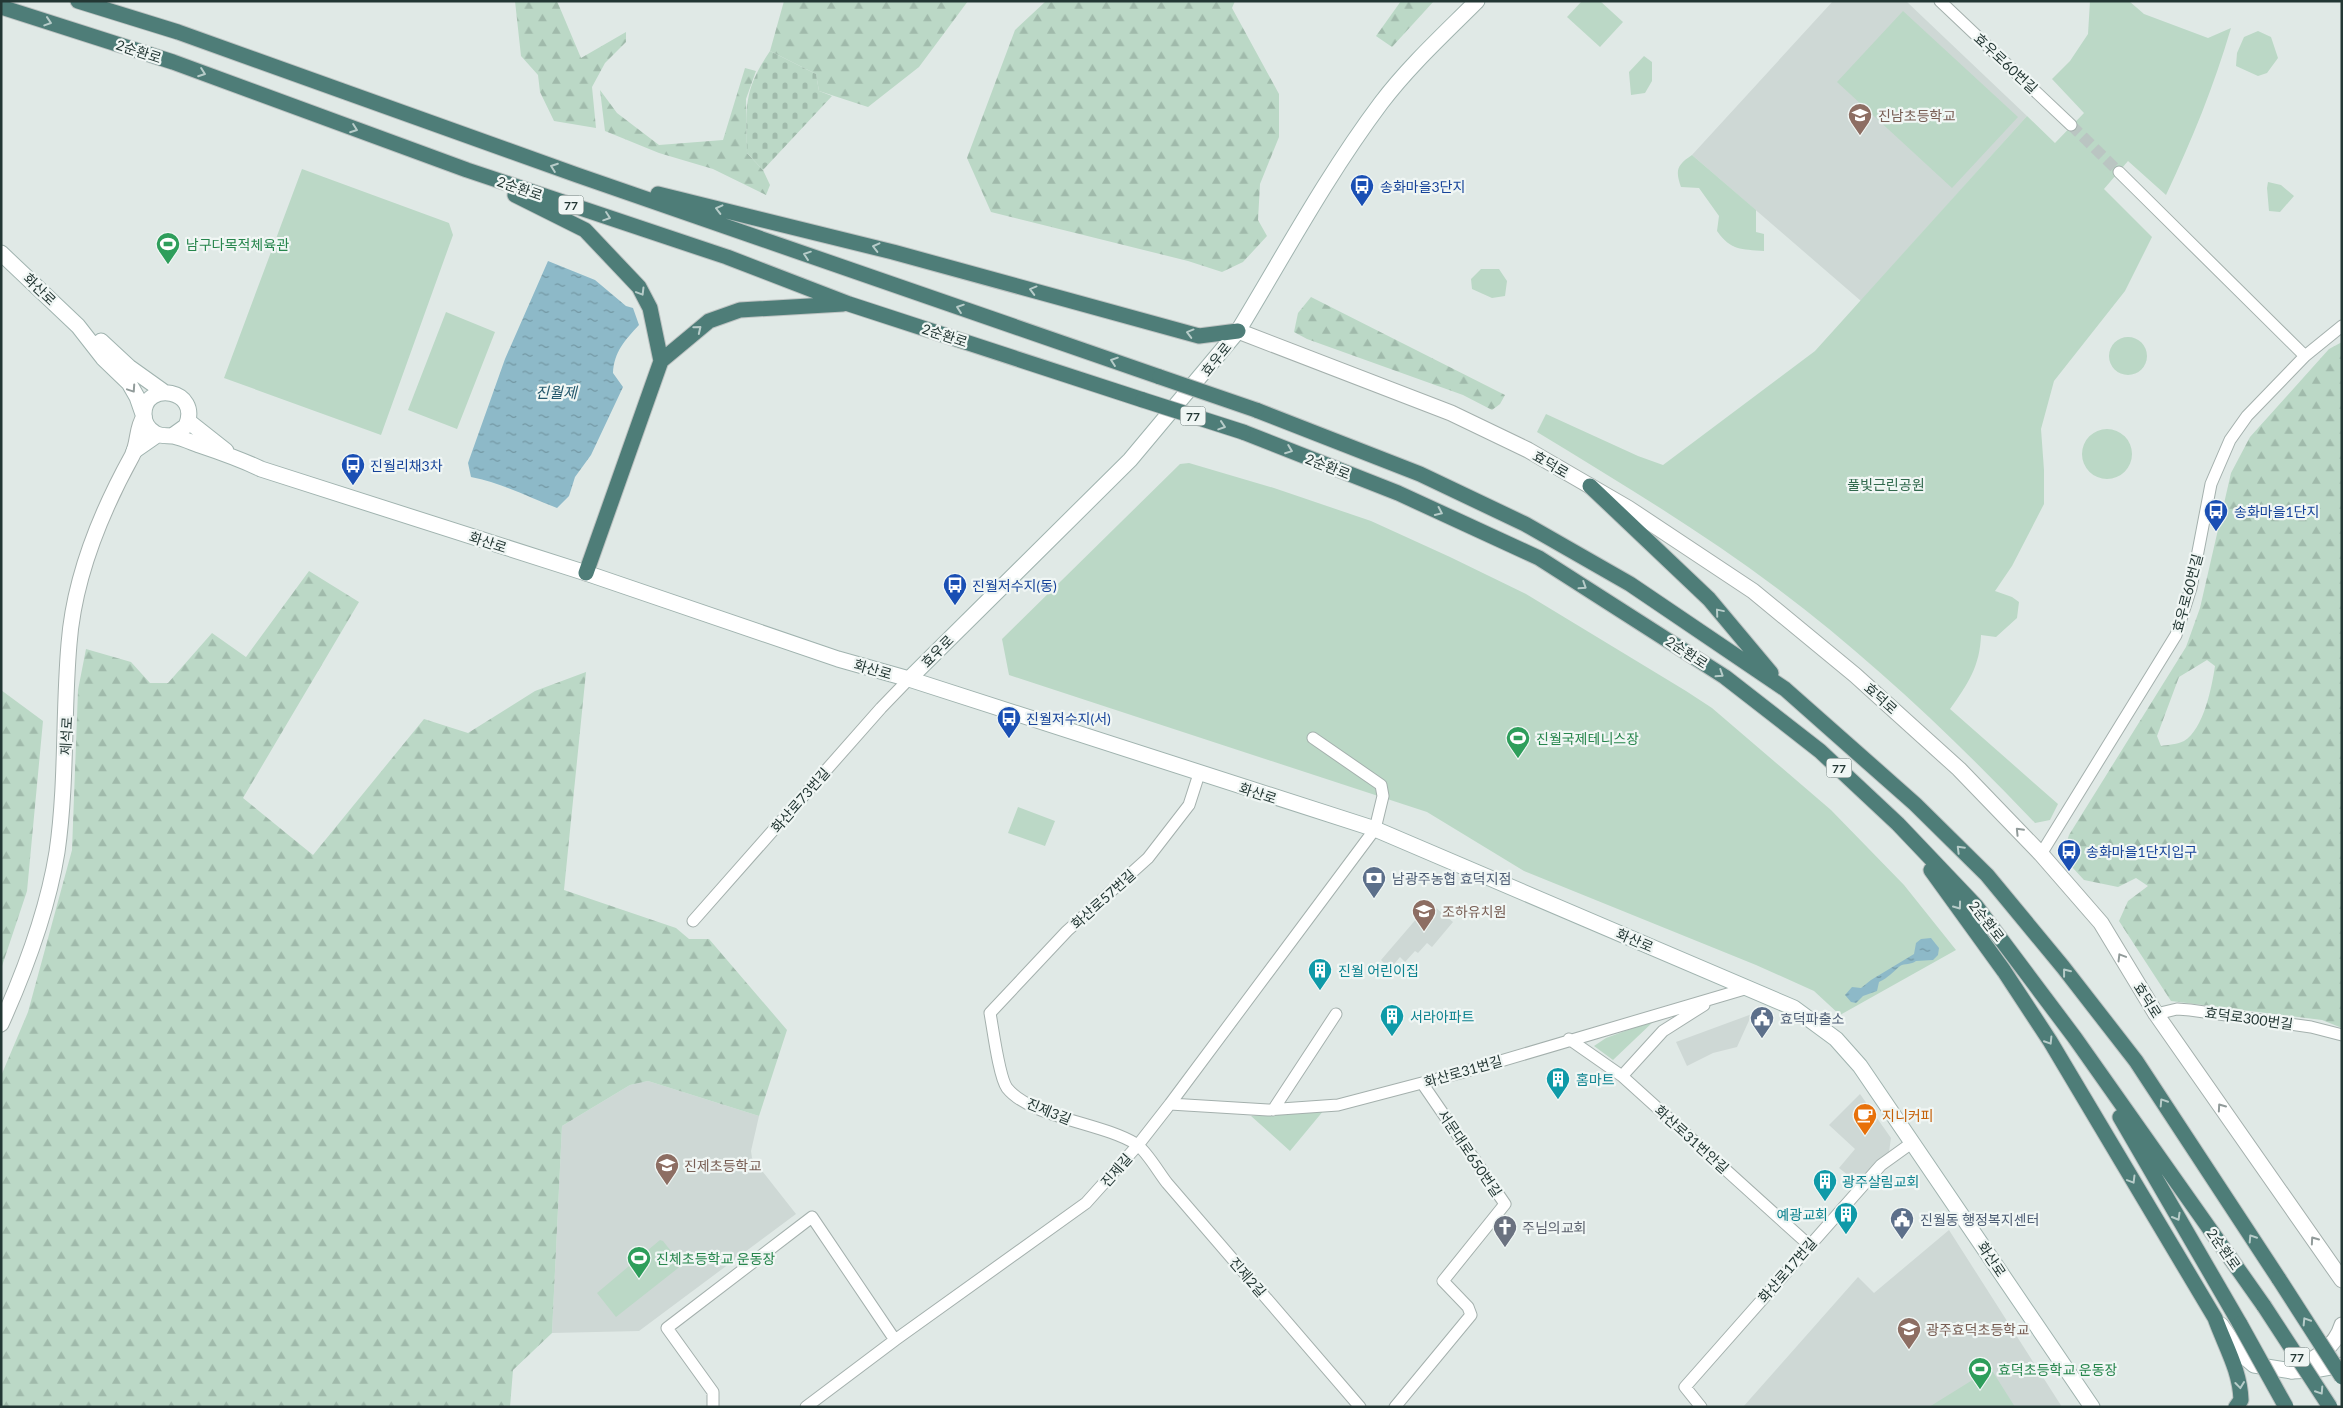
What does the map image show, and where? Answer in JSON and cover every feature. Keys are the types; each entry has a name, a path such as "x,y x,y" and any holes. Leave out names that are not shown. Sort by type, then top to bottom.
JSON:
{"highway":[{"name":"2순환로","path":"78,1 178,32 577,175 1256,410 1420,474 1525,524 1630,584 1785,689 1915,804 1987,875 2063,967 2136,1062 2342,1377"},
{"name":"2순환로","path":"1,7 173,62 467,170 727,257 849,304 1243,432 1398,493 1539,558 1725,677 1820,751 1898,824 1976,906 2074,1038 2264,1306 2330,1407"},
{"path":"467,170 585,230 639,287 650,308 661,357 586,573"},
{"path":"577,175 893,252 1199,336 1238,331"},
{"path":"661,357 709,321 740,310 849,304"},
{"path":"1590,486 1709,599 1785,689"},
{"path":"1898,824 1998,963 2050,1041 2215,1318 2226,1348 2236,1365 2241,1382 2241,1400 2236,1407"},
{"path":"2074,1038 2286,1407"}],"main road":[{"name":"효우로","path":"909,679 1130,460 1238,331 1352,144 1377,109 1406,73 1477,1"},
{"name":"화산로","path":"1,253 78,326"},
{"path":"78,326 94,335 129,367 164,392"},
{"path":"78,326 104,358 129,383 138,397 151,430 234,456"},
{"name":"효덕로","path":"1238,331 1451,413 1528,450 1628,508 1753,591 1855,675 1959,769 2040,854 2101,923 2156,1014 2342,1280"},
{"path":"164,392 174,393 184,400 188,411 188,421 182,430 165,435 134,451 139,423 144,416 147,403 157,394 164,392"},
{"path":"188,421 234,456"},
{"name":"제석로","path":"1,1024 29,954 56,853 62,807 69,643 81,573 96,529 113,490 134,451"},
{"name":"화산로","path":"234,456 260,469 586,573 785,641 1375,829 1794,1008 1836,1039 1860,1066 2092,1407"},
{"path":"2215,1318 2241,1354 2254,1365 2292,1371 2315,1370 2342,1364"},
{"path":"2292,1371 2318,1357 2340,1334 2342,1325"}],"street":[{"name":"효우로60번길","path":"1940,1 2071,125"},
{"path":"2119,172 2305,356"},
{"name":"효우로60번길","path":"2040,854 2176,635 2191,588 2211,484 2230,440 2247,416 2305,356 2342,326"},
{"name":"화산로73번길","path":"693,921 881,708 909,679"},
{"path":"1313,738 1381,786 1383,796 1375,829"},
{"name":"화산로57번길","path":"990,1014 1068,931 1148,858 1189,805 1199,774"},
{"name":"진제길","path":"806,1407 895,1340 1086,1203 1138,1145 1170,1104 1375,829"},
{"name":"화산로31번길","path":"1170,1104 1272,1110 1338,1105 1422,1083 1748,988"},
{"path":"1622,1076 1663,1031 1718,996"},
{"name":"효덕로300번길","path":"2156,1014 2176,1010 2190,1010 2311,1027 2342,1035"},
{"name":"진제3길","path":"990,1014 1006,1087 1016,1096 1060,1117 1116,1134 1138,1145"},
{"path":"1272,1110 1336,1014"},
{"name":"화산로31번안길","path":"1570,1039 1622,1076 1809,1245"},
{"name":"서문대로650번길","path":"1395,1407 1470,1315 1468,1307 1444,1281 1505,1204 1422,1083"},
{"name":"화산로17번길","path":"1701,1407 1685,1386 1881,1165 1913,1142"},
{"name":"진제2길","path":"1138,1145 1167,1183 1360,1407"},
{"path":"713,1407 714,1392 667,1328 812,1217 895,1340"}],"shaded area":[{"name":"진남초등학교","path":"1833,1 1906,1 2027,116 1861,301 1692,155"},
{"name":"조하유치원","path":"1430,903 1453,922 1432,947 1427,943 1418,953 1415,951 1405,962 1400,957 1390,969 1381,960"},
{"path":"1752,1014 1737,1047 1713,1053 1687,1066 1676,1042"},
{"name":"진제초등학교","path":"648,1081 759,1116 751,1151 752,1158 796,1214 639,1331 552,1333 562,1126 630,1085"},
{"path":"1860,1094 1891,1138 1889,1152 1858,1183 1839,1168 1855,1149 1829,1125"},
{"name":"광주효덕초등학교","path":"1949,1230 2062,1407 1743,1407 1858,1277 1874,1293"}],"green space":[{"path":"515,1 557,1 581,58 626,32 626,42 605,63 592,87 596,128 554,121 540,92 538,75 521,56"},
{"path":"784,1 968,1 919,67 868,107 819,91 816,74 770,51"},
{"path":"1046,1 1235,1 1232,8 1279,94 1279,137 1260,184 1258,220 1267,236 1243,262 1222,272 1188,261 991,212 967,158 1015,30"},
{"path":"1401,1 1434,1 1392,47 1376,36"},
{"path":"1582,1 1600,1 1623,22 1600,47 1567,17"},
{"name":"풀빛근린공원","path":"2090,1 2129,1 2144,14 2208,38 2231,28 2202,113 2166,195 2128,161 2104,189 2152,237 2125,291 2054,381 2041,429 2044,504 2012,566 1995,591 2012,597 2019,602 2017,618 1996,637 1981,635 1978,656 1972,674 1950,709 2058,804 2050,820 2035,823 1911,701 1846,643 1778,589 1690,527 1537,432 1546,414 1638,456 1663,465 1815,351 2027,116 2055,143 2084,113 2052,79 2070,61 2088,34"},
{"path":"1903,11 2018,117 1952,188 1837,82"},
{"path":"2258,31 2271,37 2278,58 2267,73 2258,76 2236,66 2237,53 2244,37"},
{"path":"770,51 816,74 819,91 832,96 763,170 747,153 746,123 748,100 755,77"},
{"path":"1644,56 1652,62 1652,81 1645,93 1631,95 1629,72"},
{"path":"745,68 756,71 746,99 747,153 763,170 770,185 766,195 713,169 659,153 605,131 600,90 617,113 659,145 723,140"},
{"path":"1692,155 1756,210 1756,232 1764,234 1764,251 1732,246 1717,231 1719,216 1699,188 1681,187 1678,176 1680,165"},
{"path":"302,169 449,223 453,235 381,435 224,378"},
{"path":"2268,182 2281,185 2294,196 2280,212 2269,211"},
{"path":"1481,269 1499,269 1507,281 1505,296 1492,298 1472,289 1471,279"},
{"path":"1311,297 1505,395 1500,404 1492,410 1463,395 1307,339 1294,332 1298,313"},
{"path":"446,312 495,332 457,429 408,410"},
{"path":"2128,337 2141,343 2147,356 2141,369 2128,375 2115,369 2109,356 2115,343"},
{"path":"2342,342 2342,1028 2322,1020 2171,1001 2119,921 2128,901 2148,886 2136,878 2118,887 2084,880 2062,856 2069,835 2186,647 2200,608 2231,473 2250,437 2329,349","holes":["2207,660 2215,666 2206,706 2197,727 2184,741 2161,746 2157,736 2179,677"]},
{"path":"2107,429 2121,433 2128,440 2132,454 2128,468 2121,475 2107,479 2093,475 2086,468 2082,454 2086,440 2093,433"},
{"name":"진월국제테니스장","path":"1189,463 1274,488 1371,521 1450,557 1526,594 1686,691 1712,708 1831,810 1904,885 1956,950 1840,1015 1814,991 1756,965 1524,871 1427,812 1009,675 1002,639 1180,464"},
{"path":"309,571 359,602 243,798 313,855 424,719 468,733 535,691 586,672 564,890 676,928 689,939 709,939 787,1030 759,1116 648,1081 630,1085 562,1126 552,1333 513,1370 510,1407 1,1407 1,1076 28,1012 72,850 78,690 86,649 131,662 150,683 168,683 212,633 246,657"},
{"path":"1,690 43,721 27,891 1,969"},
{"path":"1018,807 1055,821 1045,846 1008,833"},
{"path":"1655,1020 1613,1060 1594,1046 1606,1038"},
{"path":"1324,1110 1290,1151 1251,1116 1315,1112"},
{"name":"진체초등학교 운동장","path":"660,1240 663,1241 682,1265 616,1317 597,1293"},
{"name":"효덕초등학교 운동장","path":"1987,1371 1993,1372 2015,1407 1929,1407"}],"water":[{"name":"진월제","path":"548,261 595,280 626,306 633,308 639,325 625,341 618,353 614,366 613,373 623,387 591,455 575,477 569,496 557,508 504,487 471,477 468,463 505,359"},
{"path":"1931,938 1939,948 1938,955 1933,960 1916,961 1900,966 1879,982 1877,991 1863,996 1856,1003 1851,1002 1845,995 1852,987 1861,988 1914,954 1916,943 1921,939"}],"tunnel":[{"path":"2071,125 2119,172"}],"place":[{"name":"진남초등학교","path":"1860,136"},
{"name":"송화마을3단지","path":"1362,207"},
{"name":"남구다목적체육관","path":"168,265"},
{"name":"진월리채3차","path":"353,486"},
{"name":"송화마을1단지","path":"2216,532"},
{"name":"진월저수지(동)","path":"955,606"},
{"name":"진월저수지(서)","path":"1009,739"},
{"name":"진월국제테니스장","path":"1518,759"},
{"name":"송화마을1단지입구","path":"2069,872"},
{"name":"남광주농협 효덕지점","path":"1374,899"},
{"name":"조하유치원","path":"1424,932"},
{"name":"진월 어린이집","path":"1320,991"},
{"name":"서라아파트","path":"1392,1037"},
{"name":"효덕파출소","path":"1762,1039"},
{"name":"홈마트","path":"1558,1100"},
{"name":"지니커피","path":"1865,1136"},
{"name":"진제초등학교","path":"667,1186"},
{"name":"광주살림교회","path":"1825,1202"},
{"name":"예광교회","path":"1846,1235"},
{"name":"진월동 행정복지센터","path":"1902,1240"},
{"name":"주님의교회","path":"1505,1248"},
{"name":"진체초등학교 운동장","path":"639,1279"},
{"name":"광주효덕초등학교","path":"1909,1350"},
{"name":"효덕초등학교 운동장","path":"1980,1390"}]}
